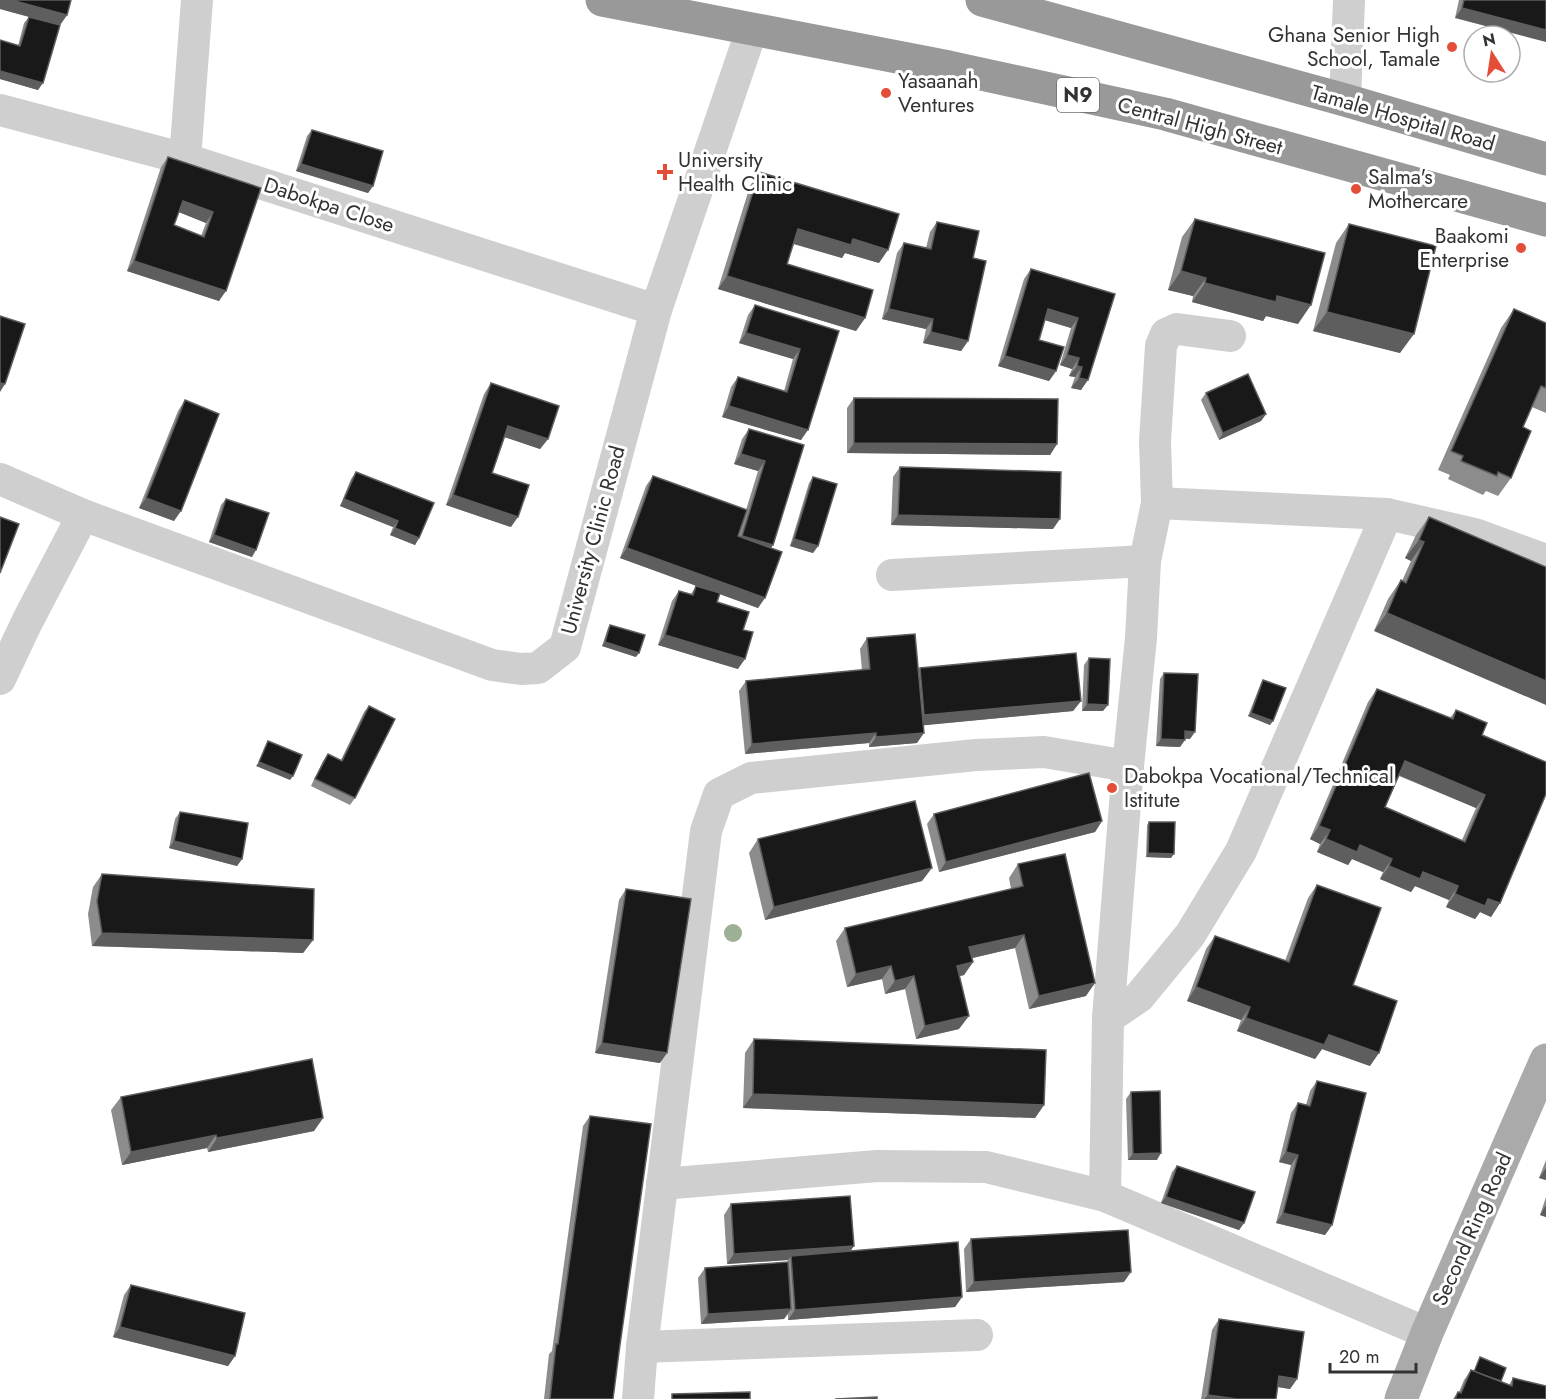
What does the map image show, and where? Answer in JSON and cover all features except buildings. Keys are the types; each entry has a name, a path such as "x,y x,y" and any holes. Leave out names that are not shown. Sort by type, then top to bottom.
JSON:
{"highway":[{"name":"Central High Street","path":"602,0 949,67 1165,114 1546,220"},
{"name":"Tamale Hospital Road","path":"982,0 1345,100 1546,159"}],"main road":[{"name":"Second Ring Road","path":"1401,1399 1427,1333 1546,1060"}],"street":[{"path":"185,159 197,0"},
{"path":"1345,100 1349,0"},
{"name":"University Clinic Road","path":"0,479 83,515 492,665 522,669 538,668 565,646 656,310 752,29"},
{"name":"Dabokpa Close","path":"0,110 185,159 656,310"},
{"path":"1105,1196 1108,1018 1128,766 1141,638 1145,561 1157,502 1155,441 1161,346 1167,334 1177,329 1230,336"},
{"path":"1157,502 1387,514 1475,534 1546,561"},
{"path":"1108,1018 1139,997 1190,935 1241,851 1387,514"},
{"path":"0,679 83,515"},
{"path":"892,575 1145,561"},
{"path":"638,1399 642,1347 706,831 719,795 751,778 976,754 1044,752 1128,766"},
{"path":"662,1184 877,1166 986,1167 1105,1196 1427,1333"},
{"path":"642,1347 977,1335"}],"place":[{"name":"Ghana Senior High School, Tamale","path":"1452,47"},
{"name":"Yasaanah Ventures","path":"886,93"},
{"name":"University Health Clinic","path":"665,172"},
{"name":"Salma's Mothercare","path":"1356,189"},
{"name":"Baakomi Enterprise","path":"1521,248"},
{"name":"Dabokpa Vocational/Technical Istitute","path":"1112,788"}]}
